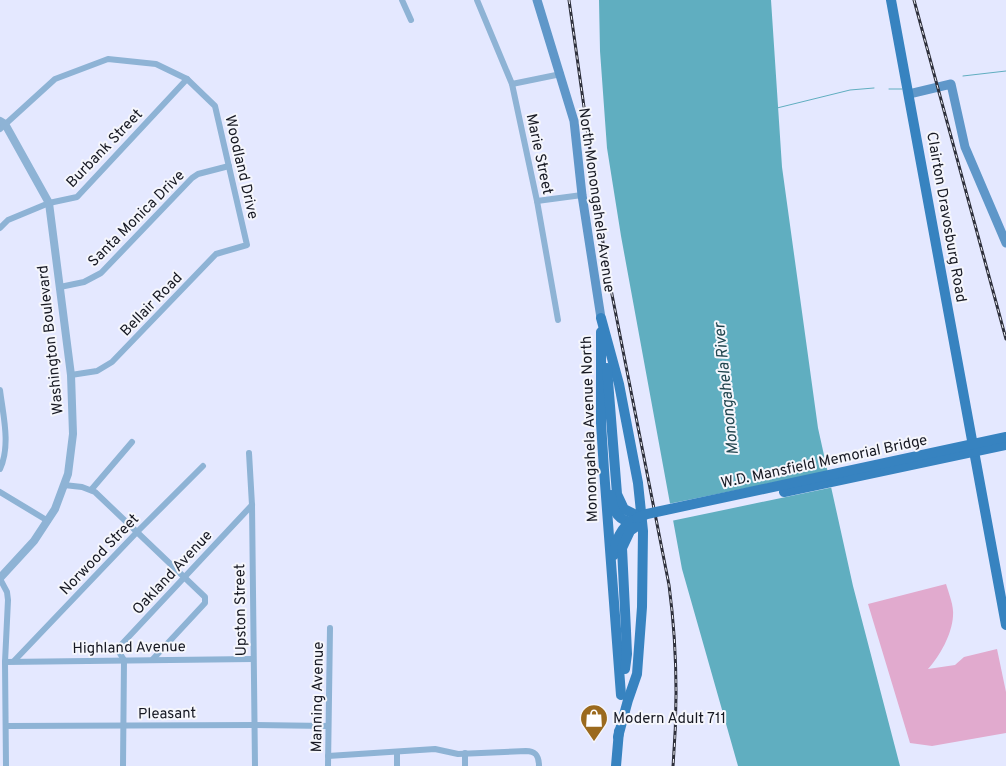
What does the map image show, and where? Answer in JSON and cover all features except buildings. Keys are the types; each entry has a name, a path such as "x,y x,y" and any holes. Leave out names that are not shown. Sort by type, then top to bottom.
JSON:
{"main road":[{"name":"North Monongahela Avenue","path":"537,0 574,121 582,195 601,318"},
{"name":"Clairton Dravosburg Road","path":"892,0 970,443 1006,625"},
{"path":"910,94 951,84 965,147 1006,243"},
{"path":"601,318 607,366 617,494 624,509 635,521"},
{"name":"Monongahela Avenue North","path":"601,318 602,423 607,518 616,643 619,654 622,695"},
{"name":"Monongahela Avenue North","path":"601,318 619,384 638,483 643,531 642,607 637,674 618,737"},
{"path":"602,377 612,504 614,511 620,518 635,521"},
{"path":"970,443 1006,433"},
{"name":"W.D. Mansfield Memorial Bridge","path":"648,517 970,443 1006,437"},
{"name":"W.D. Mansfield Memorial Bridge","path":"648,517 1006,446"},
{"path":"619,654 614,552 616,542 622,531 635,521 648,517"},
{"path":"616,766 627,654 622,548 635,521"}],"street":[{"path":"402,0 411,20"},
{"name":"Marie Street","path":"477,0 512,84 537,201 558,320"},
{"name":"Woodland Drive","path":"2,124 55,79 108,59 156,64 187,79 215,106 247,246"},
{"path":"512,84 561,74"},
{"name":"Burbank Street","path":"0,228 8,220 49,203 77,197 187,79"},
{"name":"Washington Boulevard","path":"0,579 24,553 48,521 58,503 70,461 73,434 71,375 49,203 2,124"},
{"name":"Santa Monica Drive","path":"60,287 84,282 101,273 192,178 198,174 229,166"},
{"path":"537,201 582,195"},
{"name":"Bellair Road","path":"71,375 97,370 112,362 216,254 247,246"},
{"path":"0,390 5,445 5,454 0,469"},
{"path":"91,490 132,442"},
{"name":"Upston Street","path":"249,453 252,505 255,766"},
{"name":"Norwood Street","path":"14,661 203,466"},
{"path":"64,485 91,490 205,597 205,603 152,659"},
{"path":"0,492 48,521"},
{"name":"Oakland Avenue","path":"124,660 119,652 121,645 252,505"},
{"path":"0,579 5,586 8,600 5,662 7,726 4,761"},
{"name":"Manning Avenue","path":"328,766 330,628"},
{"name":"Highland Avenue","path":"5,662 253,658"},
{"path":"123,766 124,660"},
{"name":"Pleasant","path":"7,726 255,724 328,726"},
{"path":"328,756 435,749 458,754 526,751 535,753 538,757 539,766"},
{"path":"397,752 397,766"},
{"path":"465,766 466,753"}],"shaded area":[{"path":"946,584 953,608 952,623 945,644 928,669 955,665 964,657 997,649 1006,692 1006,733 932,746 910,743 868,604"}],"water":[{"name":"Monongahela River","path":"599,0 771,0 782,167 818,428 853,586 900,766 738,766 682,569 621,236 607,148 600,51"}],"pier":[{"path":"830,471 834,487 671,521 668,504"}],"waterway":[{"path":"963,76 1006,71"},
{"path":"777,108 850,90 874,88"},
{"path":"889,89 902,89"}],"railway":[{"path":"569,0 606,264 669,585 676,675 673,766"},
{"path":"914,0 1006,339"}],"place":[{"name":"Modern Adult 711","path":"594,742"}]}
